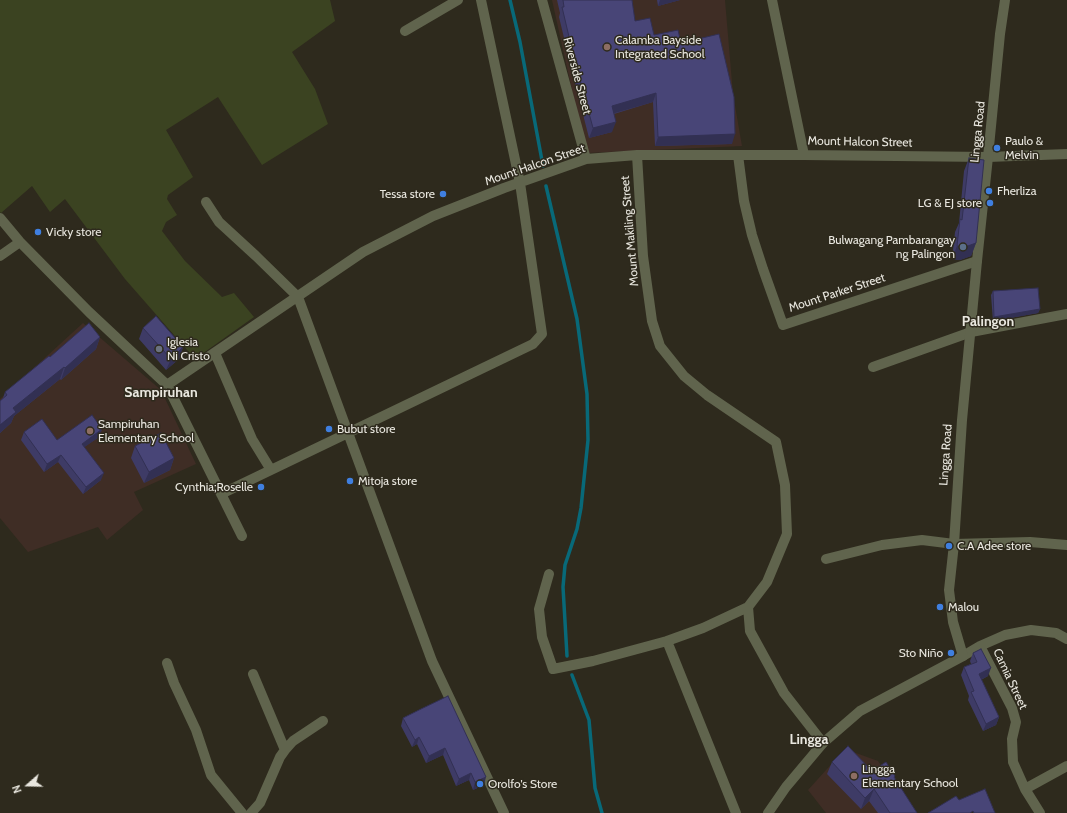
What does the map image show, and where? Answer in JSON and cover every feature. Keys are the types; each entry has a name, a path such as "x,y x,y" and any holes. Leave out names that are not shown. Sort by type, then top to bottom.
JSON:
{"street":[{"path":"405,31 458,0"},
{"path":"220,494 534,344 542,334 520,183 480,0"},
{"name":"Riverside Street","path":"542,0 586,159"},
{"path":"772,0 804,155"},
{"name":"Lingga Road","path":"963,656 953,622 949,590 954,544 962,420 971,332 976,261 1000,34 1005,0"},
{"name":"Mount Halcon Street","path":"167,385 363,252 433,216 504,188 586,159 637,155 988,157 1067,154"},
{"name":"Mount Makiling Street","path":"637,155 643,256 652,321 660,346 684,376 707,395 776,442 784,486 787,534 767,582 748,607"},
{"name":"Mount Parker Street","path":"738,155 744,201 752,234 783,325 976,261"},
{"path":"206,202 219,222 298,297 349,432 432,661 504,813"},
{"path":"0,218 20,242 89,312 167,385 242,536"},
{"path":"0,256 20,242"},
{"path":"873,367 971,332 1067,314"},
{"path":"215,353 252,439 271,470"},
{"path":"826,560 892,543 922,540 954,544 1030,542 1067,545"},
{"path":"549,574 539,609 542,637 553,669 594,661 667,641 703,628 748,607 750,631 784,693 823,743"},
{"path":"768,813 786,787 823,743 860,711 980,646 1005,635 1031,630 1056,633 1067,639"},
{"path":"667,641 736,813"},
{"name":"Camia Street","path":"980,646 1012,708 1016,722 1012,739 1013,762 1025,789 1040,813"},
{"path":"167,663 174,683 196,730 211,775 242,813"},
{"path":"253,674 285,750"},
{"path":"257,811 280,757 285,750 293,741 323,721"},
{"path":"1025,789 1067,766"}],"shaded area":[{"name":"Calamba Bayside Integrated School","path":"552,0 725,0 733,94 742,146 586,153"},
{"name":"Sampiruhan Elementary School","path":"83,323 161,390 196,464 134,492 143,510 107,540 98,527 28,552 0,518 0,399"},
{"name":"Lingga Elementary School","path":"845,749 878,761 913,813 826,813 808,790"}],"green space":[{"path":"0,0 330,0 335,21 292,52 315,89 328,124 262,165 218,97 166,130 193,177 168,195 167,199 177,215 166,222 162,231 185,261 222,297 234,293 254,317 195,359 125,279 65,199 50,212 32,186 1,213 0,212"}],"building":[{"name":"Calamba Bayside Integrated School","path":"563,0 632,0 635,21 650,18 654,35 678,30 681,43 719,34 734,97 735,134 658,137 656,93 612,106 616,122 593,128 562,7 564,7"},
{"path":"969,158 984,160 976,243 965,247 957,246 960,219 962,220"},
{"path":"1038,288 1040,309 994,317 993,291"},
{"path":"156,316 183,347 171,359 143,328"},
{"path":"89,323 100,337 65,368 64,367 13,408 16,412 0,425 0,401 7,395 5,392 49,356 50,357"},
{"path":"92,415 102,429 82,444 104,473 86,487 61,455 47,464 24,432 42,419 57,440"},
{"path":"161,433 174,458 149,472 135,446"},
{"path":"981,649 991,668 979,674 999,717 986,724 971,692 974,691 964,667 977,662 973,653"},
{"path":"448,696 486,777 475,782 471,773 459,779 445,748 429,756 419,737 415,740 403,718"},
{"path":"848,746 872,771 886,762 917,813 890,813 874,789 865,798 832,762"},
{"name":"Lingga Elementary School","path":"985,789 995,813 974,813 973,811 970,813 928,813 956,796 959,800"}],"waterway":[{"path":"510,0 520,42 543,166"},
{"path":"546,186 577,319 587,394 588,440 581,508 577,529 565,565 563,587 567,656"},
{"path":"572,675 589,720 595,788 602,813"}],"place":[{"name":"Calamba Bayside Integrated School","path":"607,47"},
{"name":"Paulo & Melvin","path":"997,148"},
{"name":"Fherliza","path":"989,191"},
{"name":"Tessa store","path":"443,194"},
{"name":"LG & EJ store","path":"990,203"},
{"name":"Vicky store","path":"38,232"},
{"name":"Bulwagang Pambarangay ng Palingon","path":"963,247"},
{"name":"Iglesia Ni Cristo","path":"159,349"},
{"name":"Bubut store","path":"329,429"},
{"name":"Sampiruhan Elementary School","path":"90,431"},
{"name":"Mitoja store","path":"350,481"},
{"name":"Cynthia;Roselle","path":"261,487"},
{"name":"C.A Adee store","path":"949,546"},
{"name":"Malou","path":"940,607"},
{"name":"Sto Niño","path":"951,653"},
{"name":"Lingga Elementary School","path":"854,776"},
{"name":"Orolfo's Store","path":"480,784"}],"district":[{"name":"Palingon","path":"988,322"},
{"name":"Sampiruhan","path":"161,393"},
{"name":"Lingga","path":"809,740"}]}
